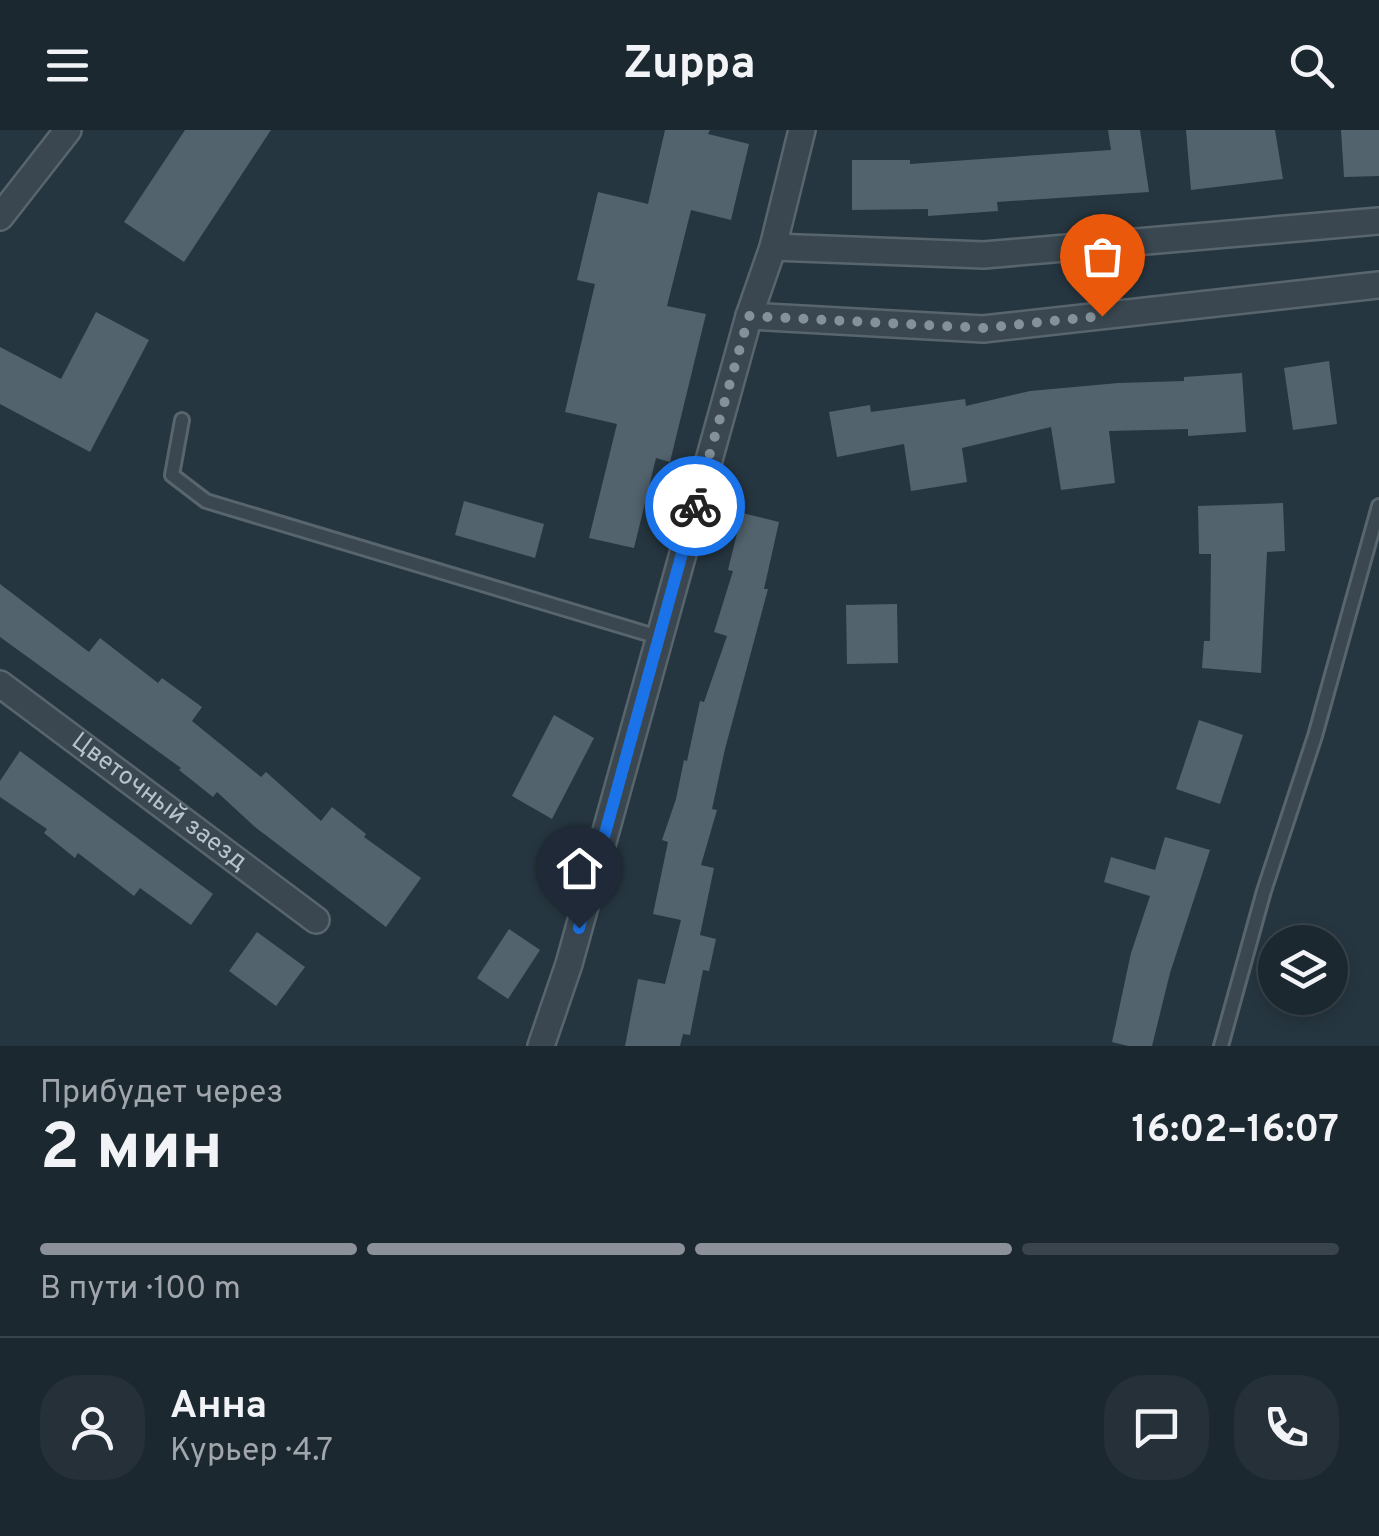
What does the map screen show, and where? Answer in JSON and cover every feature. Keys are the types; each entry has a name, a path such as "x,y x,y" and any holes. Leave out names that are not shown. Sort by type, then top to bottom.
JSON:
{"street":[{"path":"0,217 68,130"},
{"path":"541,1046 569,964 749,316 773,247 802,130"},
{"path":"773,247 984,256 1379,220"},
{"path":"749,316 983,328 1379,285"},
{"name":"Цветочный заезд","path":"0,684 316,920"}],"lane":[{"path":"182,420 172,475 206,500 658,637"},
{"path":"1221,1046 1379,506"}],"building":[{"path":"185,130 271,130 184,262 124,222"},
{"path":"665,130 710,130 708,134 749,144 731,220 691,210 667,306 706,314 670,462 656,458 634,548 589,538 617,424 565,412 595,284 577,280 598,192 648,204"},
{"path":"1108,130 1140,130 1149,192 997,202 998,211 928,216 928,209 852,210 852,160 910,160 910,164 1111,150"},
{"path":"1186,130 1275,130 1283,179 1191,190"},
{"path":"1341,130 1379,130 1379,176 1344,177"},
{"path":"96,312 149,340 90,452 0,404 0,347 61,379"},
{"path":"1329,361 1337,424 1293,430 1284,368"},
{"path":"1242,373 1246,432 1188,436 1188,429 1109,431 1115,483 1061,490 1051,427 962,448 967,482 911,491 904,444 837,457 829,412 870,405 871,412 965,399 966,406 1030,391 1184,381 1184,377"},
{"path":"464,501 544,524 535,558 455,535"},
{"path":"1283,503 1285,551 1267,552 1261,673 1202,668 1204,641 1210,641 1211,554 1199,554 1198,506"},
{"path":"742,513 779,522 764,589 768,589 725,749 712,809 717,810 701,865 714,868 700,935 716,939 709,971 703,970 690,1035 683,1034 680,1046 625,1046 638,979 665,984 681,920 653,914 668,842 662,840 684,760 687,761 700,701 704,702 727,636 714,632 733,571 728,570"},
{"path":"0,584 89,652 100,638 158,683 162,678 202,707 192,721 261,777 266,772 321,821 332,807 366,834 364,837 421,878 386,927 255,827 217,792 213,797 181,768 0,637"},
{"path":"897,604 898,663 847,664 846,605"},
{"path":"554,715 594,738 552,819 512,796"},
{"path":"1199,720 1243,735 1220,804 1176,789"},
{"path":"20,751 213,894 191,925 140,888 134,896 78,853 75,858 44,833 47,829 0,797 0,781"},
{"path":"1165,837 1210,850 1170,973 1152,1046 1128,1046 1112,1042 1131,953 1150,896 1104,882 1111,857 1155,870"},
{"path":"509,929 540,950 508,999 477,978"},
{"path":"257,932 305,967 276,1006 229,971"}],"way so far":[{"path":"695,506 749,316 983,328 1102,316"}],"route":[{"path":"579,928 695,506"}]}
